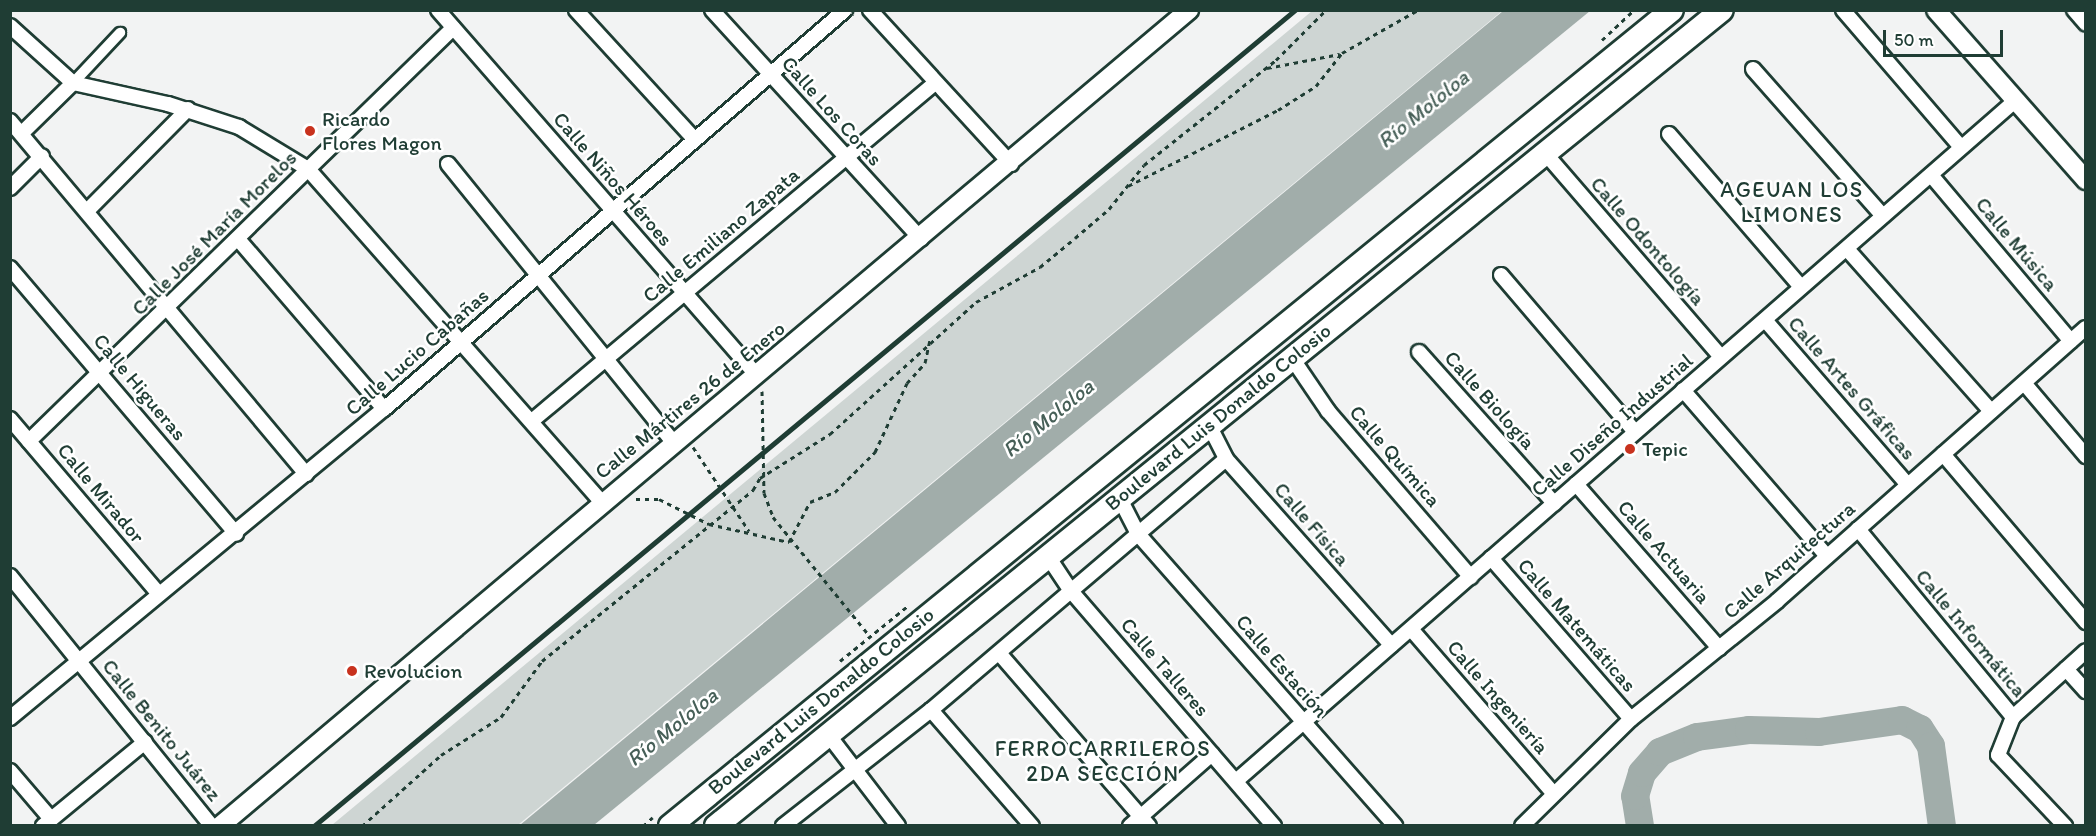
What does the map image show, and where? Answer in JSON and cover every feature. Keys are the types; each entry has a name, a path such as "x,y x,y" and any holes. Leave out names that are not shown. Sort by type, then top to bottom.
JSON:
{"main road":[{"name":"Boulevard Luis Donaldo Colosio","path":"670,825 1672,10"},
{"name":"Boulevard Luis Donaldo Colosio","path":"716,825 934,646 1722,10"},
{"path":"916,624 934,646"}],"street":[{"name":"Calle Niños Héroes","path":"438,10 756,375"},
{"path":"576,10 695,140"},
{"name":"Calle Los Coras","path":"712,10 921,239"},
{"name":"Calle Lucio Cabañas","path":"10,718 159,594 236,534 384,409 845,10"},
{"path":"870,10 1011,164"},
{"name":"Calle Mártires 26 de Enero","path":"220,825 602,502 1011,164 1189,10"},
{"path":"1843,10 1961,147"},
{"path":"1936,10 2085,180"},
{"path":"2074,10 2085,24"},
{"path":"10,26 73,83 188,109 239,127 308,169 463,339 602,502"},
{"name":"Calle José María Morelos","path":"29,441 101,374 453,28"},
{"path":"22,133 120,33"},
{"path":"1753,69 1883,216"},
{"name":"Calle Emiliano Zapata","path":"533,420 935,83"},
{"name":"Calle Diseño Industrial","path":"1236,781 2016,100"},
{"path":"88,210 188,109"},
{"path":"10,121 88,210 306,474"},
{"path":"1669,134 1801,287"},
{"name":"Calle Odontología","path":"1545,153 1721,357"},
{"path":"10,188 42,156"},
{"path":"448,164 674,443"},
{"name":"Calle Música","path":"1930,175 2071,341"},
{"path":"238,239 384,409"},
{"path":"1847,249 1991,411"},
{"name":"Calle Higueras","path":"10,268 236,534"},
{"path":"1501,275 1635,432"},
{"name":"Calle Artes Gráficas","path":"1765,320 1908,484"},
{"name":"Calle Arquitectura","path":"1522,825 1631,719 1827,556 2085,328"},
{"name":"Calle Biología","path":"1419,352 1554,503"},
{"name":"Calle Química","path":"1292,358 1328,411 1471,577"},
{"path":"2024,383 2085,456"},
{"path":"1683,390 1827,556"},
{"name":"Calle Mirador","path":"10,419 159,594"},
{"name":"Calle Física","path":"1209,424 1226,459 1391,645"},
{"path":"1943,454 2085,622"},
{"name":"Boulevard Luis Donaldo Colosio","path":"783,825 931,710 1226,459"},
{"name":"Calle Actuaria","path":"1576,484 1719,648"},
{"name":"Calle Estación","path":"1119,497 1138,534 1395,825"},
{"name":"Calle Informática","path":"1858,529 2013,717 2085,651"},
{"name":"Calle Talleres","path":"1047,555 1071,591 1274,825"},
{"name":"Calle Matemáticas","path":"1491,558 1631,719"},
{"name":"Calle Benito Juárez","path":"10,576 212,825"},
{"name":"Calle Ingeniería","path":"1412,629 1554,794"},
{"path":"999,653 1145,821"},
{"path":"2066,669 2085,691"},
{"path":"931,710 1032,825"},
{"path":"2013,717 1998,755 2065,825"},
{"path":"828,733 852,772 898,825"},
{"path":"10,771 47,822 145,742"},
{"path":"1130,825 1145,821 1212,754"}],"path":[{"path":"362,825 441,755 501,717 542,661 731,507 768,473 830,434 930,340 976,302 1040,267 1109,209 1126,187 1164,147 1265,69 1326,10"},
{"path":"1126,187 1302,95 1342,53 1418,10"},
{"path":"1265,69 1342,53"},
{"path":"789,542 810,502 835,492 875,452 907,383 925,363 930,340"},
{"path":"756,375 768,473 764,493 789,542 869,636"},
{"path":"674,443 694,447 750,533"},
{"path":"602,502 659,499 709,524 789,542"}],"shaded area":[{"path":"1312,11 1502,11 518,825 332,825"}],"water":[{"name":"Río Mololoa","path":"1503,11 1590,11 594,825 520,825"}],"waterway":[{"path":"1640,826 1635,796 1642,773 1660,752 1697,737 1749,730 1819,732 1902,720 1920,729 1931,746 1942,826"}],"railway":[{"path":"314,826 1295,10"}],"place":[{"name":"Ricardo Flores Magon","path":"310,131"},
{"name":"Tepic","path":"1630,449"},
{"name":"Revolucion","path":"352,671"}],"district":[{"name":"AGEUAN LOS LIMONES","path":"1792,202"},
{"name":"FERROCARRILEROS 2DA SECCIÓN","path":"1103,760"}]}
